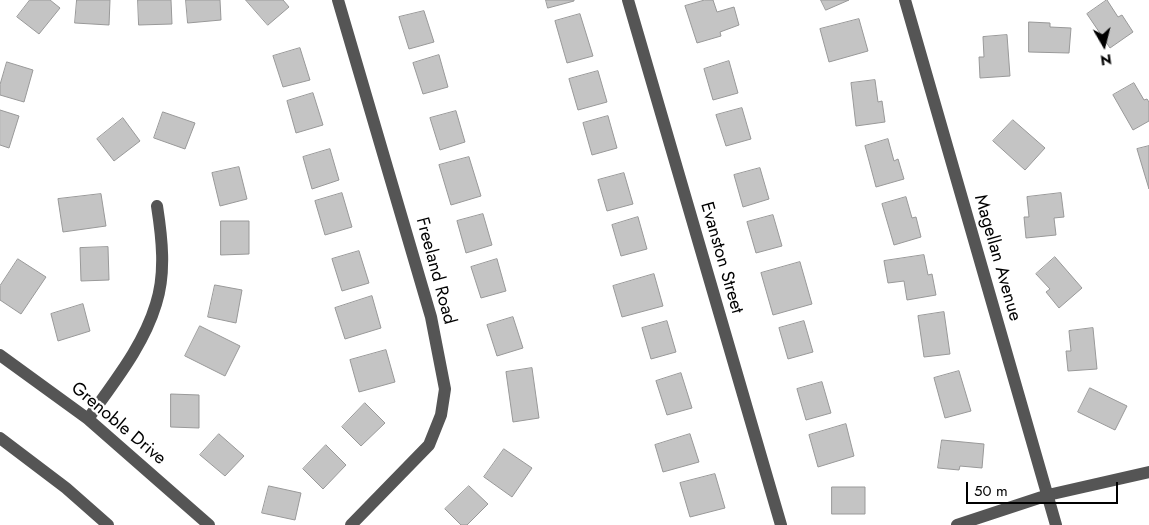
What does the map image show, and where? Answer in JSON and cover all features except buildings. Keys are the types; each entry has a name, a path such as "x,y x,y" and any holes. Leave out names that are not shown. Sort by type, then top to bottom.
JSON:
{"street":[{"name":"Freeland Road","path":"338,0 431,317 445,390 441,415 429,445 351,525"},
{"name":"Evanston Street","path":"628,0 781,525"},
{"name":"Magellan Avenue","path":"907,0 1056,525"},
{"path":"88,420 140,342 157,304 163,261 157,206"},
{"name":"Grenoble Drive","path":"0,355 88,420 209,525"},
{"path":"0,438 66,488 108,525"},
{"path":"957,525 1048,495 1149,472"}]}
